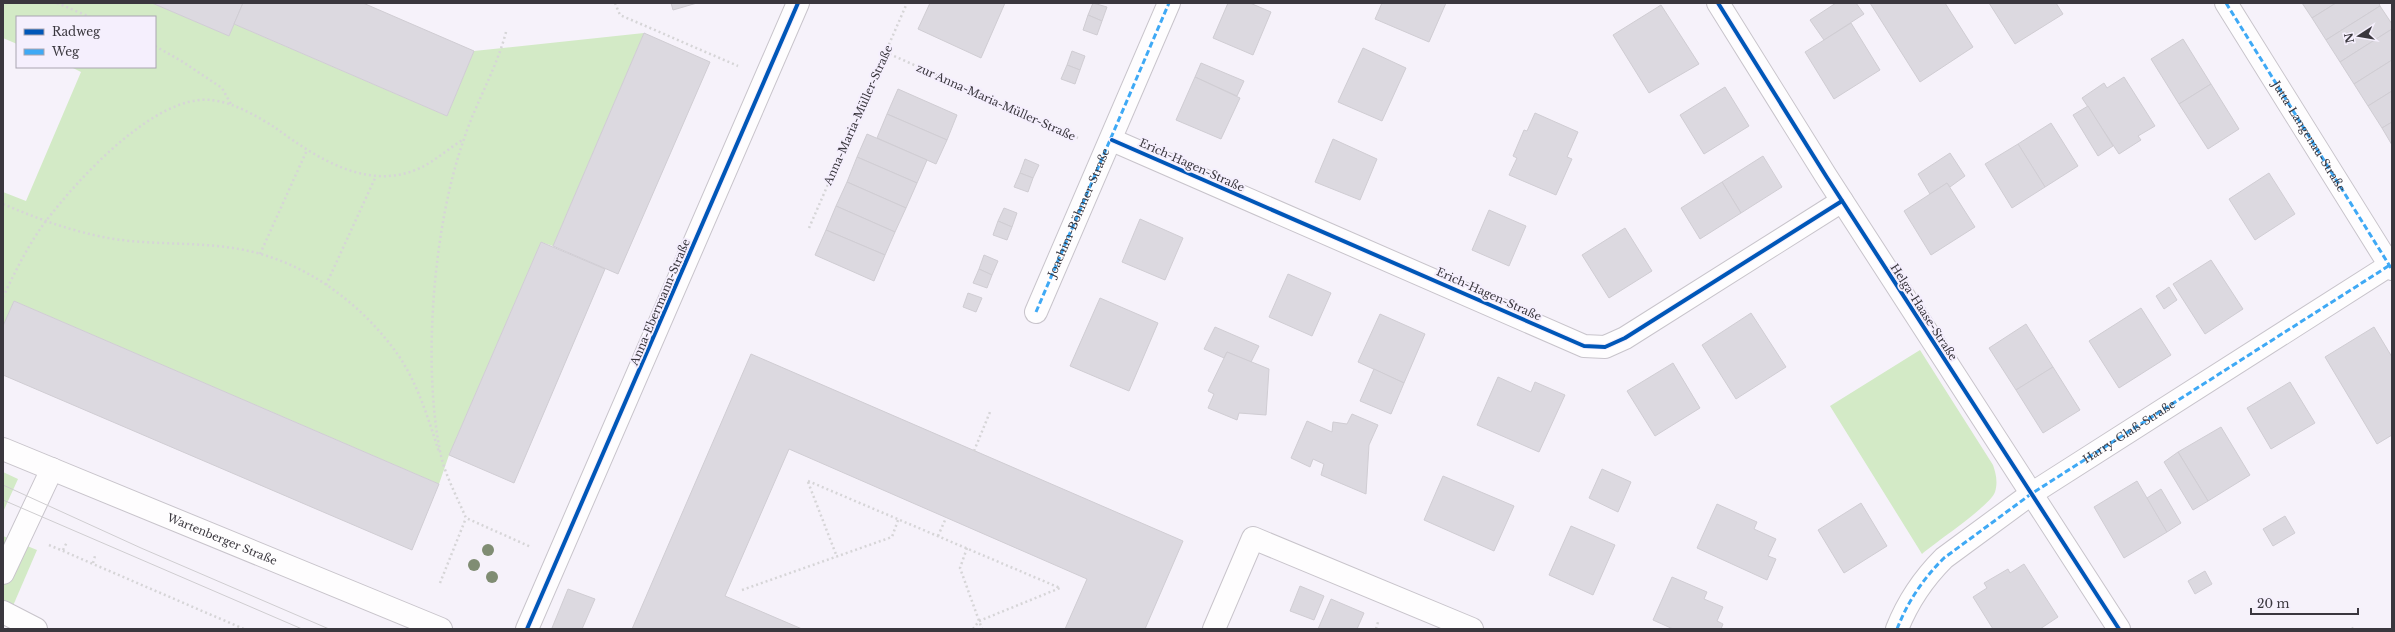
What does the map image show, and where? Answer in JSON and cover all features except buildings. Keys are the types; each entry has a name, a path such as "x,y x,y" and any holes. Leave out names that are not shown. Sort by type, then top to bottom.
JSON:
{"street":[{"name":"Anna-Ebermann-Straße","path":"527,629 798,3"},
{"name":"Joachim-Böhmer-Straße","path":"1036,312 1109,146 1169,3"},
{"name":"Helga-Haase-Straße","path":"1718,3 1842,201 2118,629"},
{"name":"Jutta-Langenau-Straße","path":"2226,3 2391,267"},
{"name":"Erich-Hagen-Straße","path":"1109,146 1584,346 1605,347 1625,338 1842,201"},
{"name":"Harry-Glaß-Straße","path":"1896,629 1905,608 1932,570 1944,558 2031,494 2391,267"},
{"name":"Wartenberger Straße","path":"3,449 441,629"},
{"path":"3,574 19,536 52,469"},
{"path":"1214,629 1253,538 1472,629"},
{"path":"3,612 30,628"}],"path":[{"path":"57,3 88,16"},
{"path":"615,3 620,15 742,68"},
{"path":"441,458 431,383 436,275 447,204 464,139 499,59 506,32"},
{"path":"156,47 183,62 222,88 232,107"},
{"path":"3,297 45,222 73,188 118,144 150,120 181,102 212,100 255,115 307,150 362,175 388,176 418,169 464,139"},
{"path":"260,254 307,150"},
{"path":"326,285 376,176"},
{"path":"3,204 45,222 104,237 238,249 260,254 281,260 315,277 355,307 396,353 421,398 441,458 466,518 537,550"},
{"path":"974,451 990,412"},
{"path":"837,556 808,482 1060,588 979,621 973,629"},
{"path":"440,583 466,518"},
{"path":"938,536 946,518"},
{"path":"742,590 892,537 898,520"},
{"path":"19,536 63,550 244,629"},
{"path":"63,550 67,542"},
{"path":"967,548 960,568 982,629"},
{"path":"93,563 95,556"}],"green space":[{"path":"3,3 152,3 229,36 234,24 447,116 474,51 644,33 553,246 541,242 449,455 439,484 14,301 3,326 3,192 26,201 81,72 73,68 156,68 156,16 16,16 16,44 3,38"},
{"path":"1920,350 1993,465 1996,475 1995,492 1984,506 1922,554 1830,406"},
{"path":"3,472 18,479 3,512"},
{"path":"3,536 37,550 3,629"}],"tram line":[{"path":"3,485 141,548 329,629"},
{"path":"3,500 302,629"}],"marked path":[{"path":"1036,312 1169,3"},
{"path":"2226,3 2391,268"},
{"path":"1897,629 1906,609 1917,591 1929,574 1944,558 2031,494 2390,265"}],"cycle path":[{"path":"527,629 798,3"},
{"path":"1718,3 1826,176 2119,629"},
{"path":"1112,140 1584,346 1605,347 1625,338 1842,201"}]}
